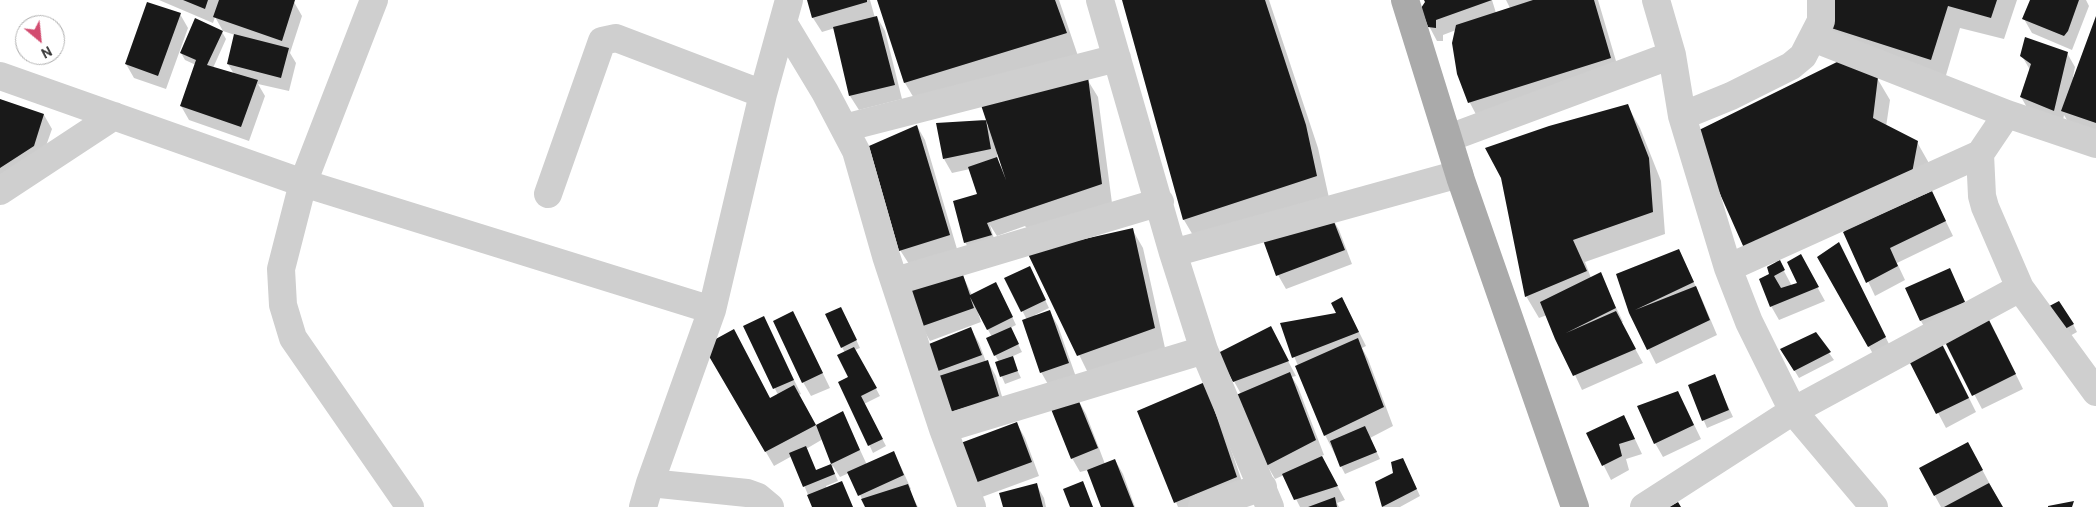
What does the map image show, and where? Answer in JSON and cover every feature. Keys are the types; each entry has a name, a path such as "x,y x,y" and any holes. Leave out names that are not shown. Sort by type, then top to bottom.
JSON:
{"main road":[{"path":"1405,0 1459,174 1575,507"}],"street":[{"path":"374,0 303,183 281,269 282,305 293,338 410,507"},
{"path":"1100,0 1160,202 1173,253 1204,350 1266,497 1202,507"},
{"path":"1656,0 1672,55 1682,116 1728,268 1749,322 1794,411 1874,507"},
{"path":"1682,116 1732,96 1791,66 1803,56 1821,21 1820,0"},
{"path":"770,507 758,497 747,494 646,495 712,310 762,94 786,12"},
{"path":"786,12 856,152 886,256 896,281 943,429 972,507"},
{"path":"548,194 602,42 616,38 762,94"},
{"path":"1813,38 2007,114 2096,144"},
{"path":"1449,138 1672,55"},
{"path":"844,128 1117,58"},
{"path":"0,76 303,183 712,310"},
{"path":"1728,268 1980,154 2007,114"},
{"path":"0,191 114,116"},
{"path":"1980,154 1982,196 1985,208 2020,288 2096,392"},
{"path":"1173,253 1459,174"},
{"path":"896,281 1160,202"},
{"path":"1644,507 1794,411 2020,288"},
{"path":"943,429 1204,350"}],"building":[{"path":"183,0 208,0 205,9"},
{"path":"219,0 295,0 282,41 213,17"},
{"path":"807,0 867,0 867,2 812,18"},
{"path":"877,0 1055,0 1067,33 904,83"},
{"path":"1122,0 1265,0 1306,125 1317,176 1183,220"},
{"path":"1424,0 1492,0 1436,20 1436,28 1428,27 1421,8 1425,2"},
{"path":"1533,0 1594,0 1611,58 1468,103 1457,74 1452,43 1456,25"},
{"path":"1827,0 1997,0 1991,18 1948,6 1931,60 1828,27"},
{"path":"2030,0 2079,0 2068,31 2064,36 2022,19"},
{"path":"147,2 181,13 158,76 125,64"},
{"path":"877,16 895,85 849,96 833,27"},
{"path":"2096,16 2096,123 2061,111"},
{"path":"195,18 223,31 207,65 258,80 241,127 180,106 196,60 180,53"},
{"path":"234,34 289,48 281,78 227,64"},
{"path":"2025,37 2068,52 2054,111 2020,97 2031,64 2020,56"},
{"path":"1839,61 1878,77 1873,118 1918,141 1912,173 1744,248 1693,133"},
{"path":"1088,77 1102,184 987,223 992,235 964,243 953,201 977,194 968,167 997,157 1006,180 981,105"},
{"path":"0,99 44,114 34,146 0,168"},
{"path":"1628,104 1649,158 1653,212 1573,240 1587,271 1525,297 1501,178 1485,148 1549,126"},
{"path":"986,120 991,149 943,159 936,123"},
{"path":"917,125 950,235 899,251 869,146"},
{"path":"1932,191 1946,221 1890,248 1898,266 1866,283 1843,232"},
{"path":"1331,214 1345,250 1276,276 1263,240"},
{"path":"1133,228 1155,328 1077,356 1027,252"},
{"path":"1839,242 1886,337 1868,347 1817,257"},
{"path":"1679,249 1694,282 1635,310 1696,286 1710,320 1647,350 1629,313 1616,274"},
{"path":"1801,254 1819,287 1770,307 1759,279 1769,274 1767,267 1780,260 1785,270 1774,276 1781,288 1797,283 1787,262"},
{"path":"1030,266 1046,300 1021,312 1004,278"},
{"path":"1950,268 1965,302 1920,321 1905,288"},
{"path":"961,269 970,295 996,282 1013,317 987,330 970,297 974,308 920,327 907,288"},
{"path":"1601,272 1616,308 1566,333 1616,311 1636,349 1573,376 1540,302"},
{"path":"1342,297 1359,332 1292,358 1280,323 1336,313 1331,303"},
{"path":"2059,301 2074,324 2054,335 2038,312"},
{"path":"841,307 857,340 841,348 825,314"},
{"path":"1050,310 1069,363 1040,373 1022,320"},
{"path":"793,311 823,373 802,383 773,321"},
{"path":"764,316 794,380 773,389 743,326"},
{"path":"1988,318 2016,374 1972,396 1944,340"},
{"path":"1271,326 1289,361 1233,382 1218,353"},
{"path":"971,327 982,355 930,374 929,344"},
{"path":"1011,327 1019,344 994,356 986,338"},
{"path":"734,329 770,398 794,385 816,425 765,452 703,346"},
{"path":"1816,332 1831,352 1794,371 1780,349"},
{"path":"1358,338 1384,407 1324,436 1295,366"},
{"path":"1941,342 1969,398 1936,414 1908,359"},
{"path":"854,347 877,388 861,396 883,439 868,446 838,382 848,377 837,355"},
{"path":"1013,356 1018,371 1000,377 995,362"},
{"path":"988,360 999,396 950,412 939,376"},
{"path":"1290,372 1316,440 1266,466 1236,395"},
{"path":"1715,374 1729,410 1702,421 1688,385"},
{"path":"1205,382 1237,477 1174,503 1137,411"},
{"path":"1678,391 1694,425 1654,444 1637,406"},
{"path":"1078,399 1098,448 1071,459 1051,409"},
{"path":"843,411 860,450 831,464 816,425"},
{"path":"1624,415 1635,439 1619,444 1622,456 1602,466 1586,433"},
{"path":"1017,422 1032,462 972,484 958,444"},
{"path":"1365,426 1377,452 1340,467 1330,441"},
{"path":"1968,442 1983,470 1934,496 1919,468"},
{"path":"806,446 816,470 831,464 835,474 803,487 789,453"},
{"path":"894,451 904,475 858,496 847,472"},
{"path":"1322,456 1338,486 1294,500 1282,474"},
{"path":"1403,458 1417,489 1382,507 1375,482 1393,473 1391,462"},
{"path":"1115,459 1134,507 1101,507 1087,470"},
{"path":"842,481 853,507 812,507 807,495"},
{"path":"1083,481 1093,507 1070,507 1063,489"},
{"path":"1037,483 1043,507 1003,507 999,493"},
{"path":"1989,483 2003,507 1944,507"},
{"path":"908,484 917,507 865,507 861,499"},
{"path":"1335,497 1337,507 1308,507"},
{"path":"2074,501 2072,507 2048,507 2048,506"},
{"path":"1678,502 1681,507 1669,507"}]}
